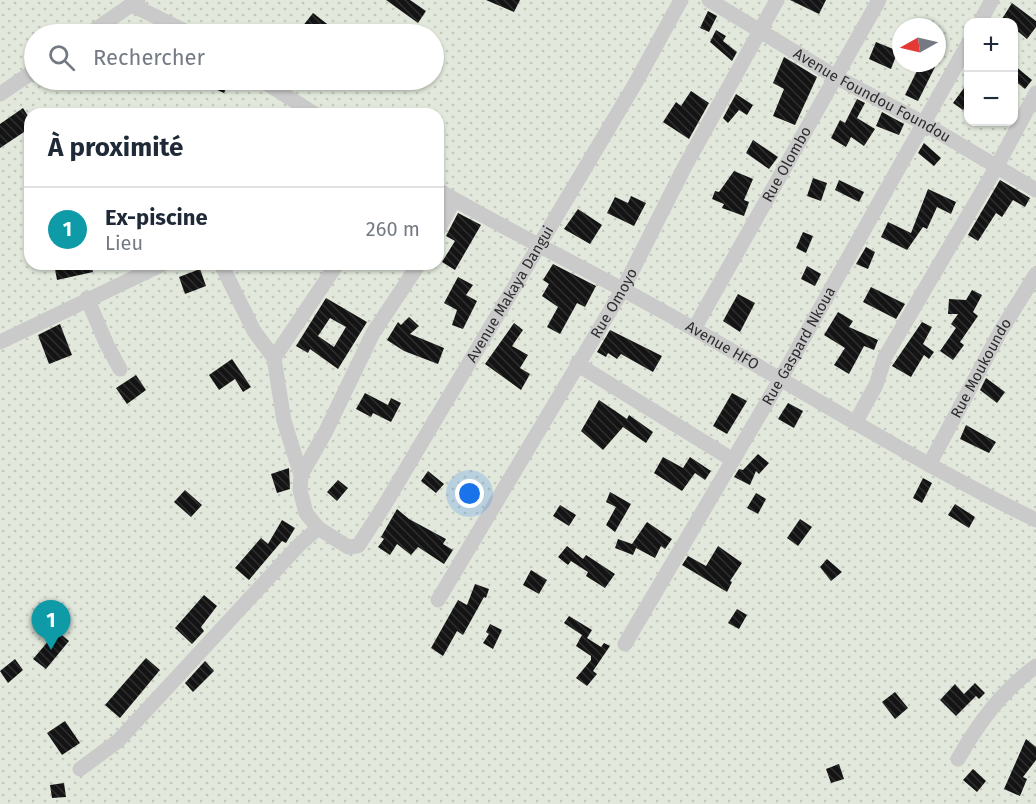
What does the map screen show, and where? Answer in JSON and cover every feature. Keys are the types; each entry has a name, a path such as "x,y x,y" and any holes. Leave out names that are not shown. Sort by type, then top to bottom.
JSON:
{"street":[{"name":"Avenue Makaya Dangui","path":"318,528 348,547 358,546 427,436 635,84 681,0"},
{"name":"Avenue Foundou Foundou","path":"709,0 758,32 836,77 926,124 1036,189"},
{"name":"Rue Omoyo","path":"438,600 623,289 777,0"},
{"name":"Rue Olombo","path":"694,329 879,0"},
{"path":"982,18 992,0"},
{"path":"103,24 135,2 174,24"},
{"name":"Rue Gaspard Nkoua","path":"625,644 780,380 964,53"},
{"path":"0,94 24,78"},
{"path":"276,90 302,108"},
{"path":"855,423 876,385 885,357 997,166 1036,93"},
{"name":"Avenue HFO","path":"444,194 623,289 929,465 1036,520"},
{"path":"444,219 454,200"},
{"path":"0,342 87,298 150,270"},
{"path":"80,769 118,741 298,545 318,528 306,513 302,502 301,475 284,421 274,358 254,331 224,270"},
{"path":"274,358 333,270"},
{"path":"301,475 326,432 373,333 415,270"},
{"name":"Rue Moukoundo","path":"929,465 1000,332 1036,274"},
{"path":"87,298 120,369"},
{"path":"577,364 734,460"},
{"path":"958,759 975,729 999,699 1036,666"}],"shaded area":[{"path":"0,0 1036,0 1036,804 0,804"}],"building":[{"path":"386,0 410,0 426,11 418,23"},
{"path":"486,0 520,0 514,12"},
{"path":"790,0 826,0 819,14"},
{"path":"1012,3 1036,21 1036,27 1027,39 1018,31 1018,18 1003,18"},
{"path":"708,11 717,16 709,32 700,28"},
{"path":"313,13 327,24 304,24"},
{"path":"716,30 726,36 723,41 737,52 732,61 710,42"},
{"path":"876,42 892,49 891,69 869,59"},
{"path":"784,57 817,77 795,125 773,116 784,89 773,83"},
{"path":"1018,68 1032,80 1025,89 1018,83"},
{"path":"916,72 932,72 918,101 905,95"},
{"path":"964,88 964,109 953,103"},
{"path":"691,91 709,103 689,139 663,122 676,102 681,106"},
{"path":"736,94 753,105 747,115 739,110 728,123 723,118"},
{"path":"857,99 865,103 857,118 875,129 864,146 851,137 846,147 831,138 840,120 845,123"},
{"path":"23,108 24,132 0,148 0,124"},
{"path":"882,112 904,124 899,135 876,126"},
{"path":"753,140 778,157 769,169 746,153"},
{"path":"924,143 941,158 934,166 918,153"},
{"path":"734,171 753,179 744,200 749,202 744,216 722,208 724,204 712,199 715,191 719,192"},
{"path":"813,178 827,183 821,201 807,196"},
{"path":"839,180 864,192 859,202 835,190"},
{"path":"1000,180 1030,198 1025,207 1013,200 1002,217 996,213 978,241 968,235"},
{"path":"928,189 956,202 951,214 937,207 927,229 923,227 907,250 881,237 888,222 911,233"},
{"path":"631,196 646,203 634,226 607,213 615,197 628,203"},
{"path":"578,209 602,225 590,244 564,229"},
{"path":"458,213 481,225 455,270 444,263 444,259 455,241 446,236"},
{"path":"803,232 813,236 806,253 796,248"},
{"path":"866,247 875,252 868,269 856,264"},
{"path":"553,264 596,286 585,307 577,303 560,334 547,327 558,307 542,296 549,284 543,280"},
{"path":"807,266 821,274 815,286 801,279"},
{"path":"55,270 92,270 93,272 57,280"},
{"path":"200,270 206,286 185,294 179,277"},
{"path":"458,277 473,285 466,295 477,301 463,329 452,325 457,310 444,303"},
{"path":"871,287 905,304 896,319 863,302"},
{"path":"972,290 982,295 973,312 978,316 960,342 964,345 953,360 940,351 956,328 951,324 958,314 948,314 949,299 966,300"},
{"path":"738,294 755,303 740,332 723,321"},
{"path":"326,298 367,322 338,369 310,349 308,353 296,346","holes":["330,318 346,327 334,347 318,336"]},
{"path":"838,312 853,321 849,327 878,340 874,350 864,346 849,374 834,365 845,348 824,335"},
{"path":"409,317 419,326 410,334 444,348 438,364 404,351 387,340 398,322 401,325"},
{"path":"922,322 932,327 923,344 934,352 929,359 924,355 911,377 892,366"},
{"path":"514,323 523,330 512,346 528,355 520,368 530,374 521,390 485,364"},
{"path":"60,324 72,355 49,364 38,335"},
{"path":"610,330 662,356 653,372 621,354 617,359 608,353 606,357 597,352"},
{"path":"232,359 251,387 243,392 235,379 219,390 209,375"},
{"path":"136,375 146,390 127,404 116,388"},
{"path":"986,378 1005,392 997,403 980,390"},
{"path":"365,393 388,405 391,398 401,403 391,422 373,413 371,417 356,409"},
{"path":"732,393 747,401 727,434 713,426"},
{"path":"599,400 627,419 629,415 653,432 646,443 623,427 603,450 581,431"},
{"path":"788,403 803,411 794,428 778,419"},
{"path":"966,425 996,442 989,453 960,439"},
{"path":"758,454 769,463 759,474 756,471 750,485 734,477 739,469 743,470"},
{"path":"663,457 683,468 690,457 711,471 705,480 695,473 682,491 654,473"},
{"path":"289,468 290,489 277,493 271,474"},
{"path":"428,471 444,484 436,493 421,481"},
{"path":"923,478 932,483 922,503 913,498"},
{"path":"338,480 348,488 337,501 327,492"},
{"path":"185,490 202,505 191,517 174,502"},
{"path":"610,492 631,504 615,532 606,525 616,507 606,502"},
{"path":"756,493 766,499 758,514 747,508"},
{"path":"955,504 975,517 969,528 948,515"},
{"path":"560,505 576,515 569,526 553,516"},
{"path":"397,509 409,519 446,539 443,544 453,550 444,564 418,547 411,555 397,544 390,555 378,547"},
{"path":"800,519 812,527 798,546 787,538"},
{"path":"282,520 295,528 286,543 282,541 249,580 235,568 261,538 268,544"},
{"path":"647,522 672,539 665,549 661,546 655,558 636,548 633,555 615,548 618,539 632,544"},
{"path":"567,546 583,559 586,555 615,574 605,588 586,576 588,572 571,561 568,565 558,557"},
{"path":"718,546 742,563 730,581 732,582 727,592 682,565 688,556 706,566"},
{"path":"827,559 842,572 831,581 820,567"},
{"path":"531,570 547,580 539,594 523,585"},
{"path":"475,584 489,589 486,598 484,597 463,635 457,631 443,656 431,648 458,600 467,605"},
{"path":"204,595 217,606 201,627 204,631 192,644 175,628"},
{"path":"737,609 747,615 739,629 728,623"},
{"path":"569,616 592,630 587,638 601,647 604,643 610,646 593,671 597,674 587,686 576,678 591,660 591,656 576,646 582,635 564,623"},
{"path":"490,624 502,630 493,649 483,643 489,634 486,632"},
{"path":"57,631 69,641 46,669 33,659"},
{"path":"146,658 160,670 120,718 105,705"},
{"path":"15,659 23,670 8,683 0,671"},
{"path":"205,661 214,671 193,692 185,683"},
{"path":"975,683 985,693 979,699 976,696 956,716 940,700 955,684 964,694"},
{"path":"895,692 908,708 895,719 882,702"},
{"path":"65,721 80,743 62,755 47,733"},
{"path":"1026,739 1036,747 1036,760 1023,777 1027,779 1020,796 1004,789"},
{"path":"839,764 844,779 831,783 826,769"},
{"path":"973,769 986,781 977,792 963,780"},
{"path":"64,783 66,797 52,798 50,785"}],"place":[{"name":"Ex-piscine","path":"51,650"}]}
